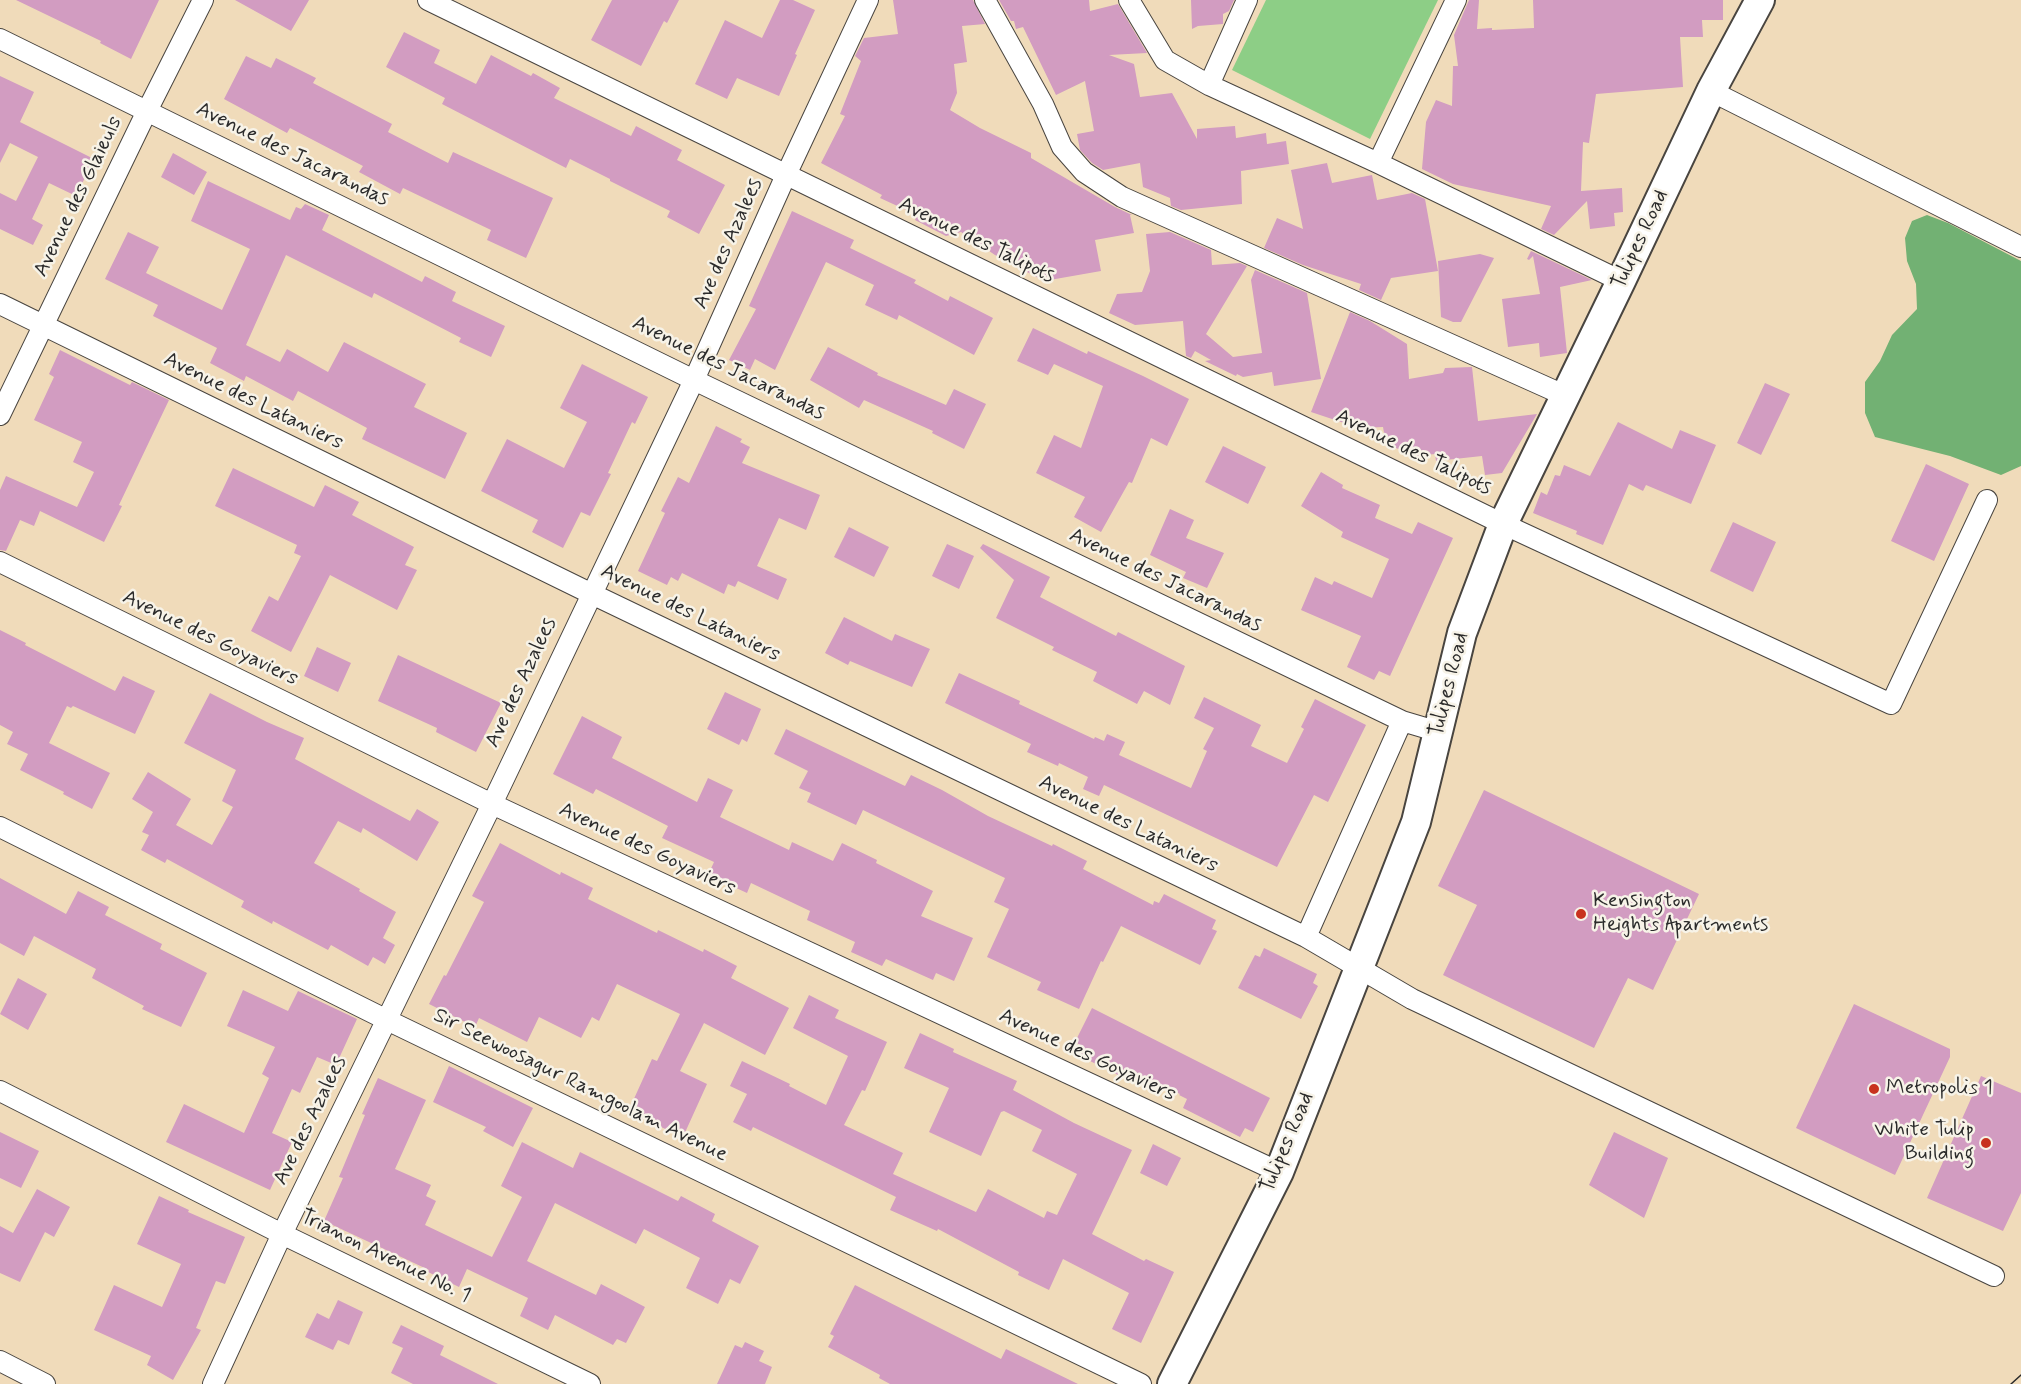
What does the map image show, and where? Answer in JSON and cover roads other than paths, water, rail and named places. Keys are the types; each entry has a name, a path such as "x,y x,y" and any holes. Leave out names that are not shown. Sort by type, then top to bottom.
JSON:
{"main road":[{"name":"Tulipes Road","path":"1172,1384 1278,1172 1416,822 1462,633 1503,524 1711,91 1760,0"}],"street":[{"name":"Avenue des Glaieuls","path":"0,415 203,0"},
{"name":"Avenue des Talipots","path":"428,0 1503,524 1891,704 1987,500"},
{"name":"Ave des Azalees","path":"213,1384 282,1233 492,804 694,380 868,0"},
{"path":"985,0 1043,104 1062,147 1084,172 1122,197 1566,396"},
{"path":"1129,0 1165,60 1209,85 1378,163 1621,281"},
{"path":"1209,85 1247,0"},
{"path":"1378,163 1456,0"},
{"name":"Avenue des Jacarandas","path":"0,39 694,380 1402,721 1439,732"},
{"path":"1711,91 2021,247"},
{"name":"Avenue des Lataniers","path":"0,304 592,594 1306,937 1360,966 1412,999 1994,1276"},
{"name":"Avenue des Goyaviers","path":"0,562 492,804 1278,1172"},
{"path":"1306,937 1402,721"},
{"name":"Sir Seewoosagur Ramgoolam Avenue","path":"0,827 387,1020 1141,1384"},
{"name":"Trianon Avenue No. 1","path":"0,1091 590,1384"},
{"path":"0,1361 45,1384"}],"tram line":[{"path":"2011,1384 2021,1375"}],"place":[{"name":"Kensington Heights Apartments","path":"1581,914"},
{"name":"Metropolis 1","path":"1874,1089"},
{"name":"White Tulip Building","path":"1986,1143"}]}
